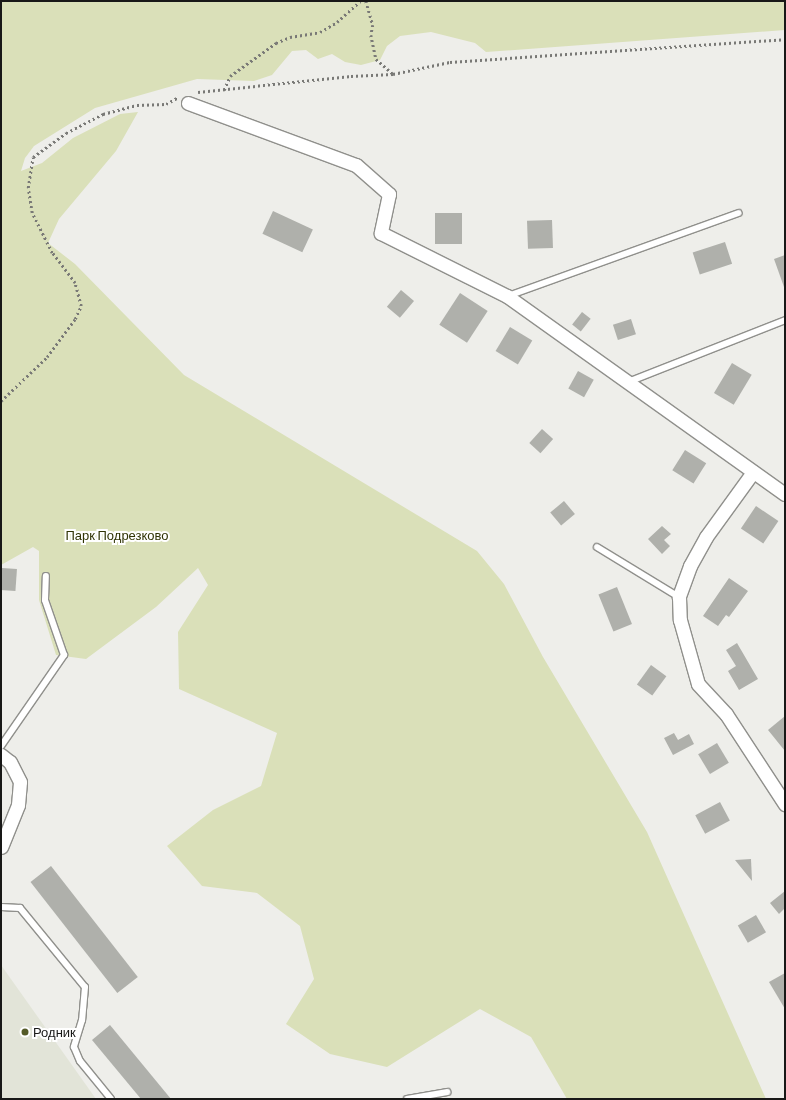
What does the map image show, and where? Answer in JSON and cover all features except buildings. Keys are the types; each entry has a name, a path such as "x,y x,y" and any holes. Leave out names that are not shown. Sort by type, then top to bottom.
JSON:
{"street":[{"path":"187,97 356,165 389,194 381,233 507,296 785,494"},
{"path":"753,472 706,537 690,566 678,597 680,620 698,684 726,714 785,804"},
{"path":"1,755 10,762 20,782 18,805 1,846"}],"lane":[{"path":"507,296 738,213"},
{"path":"628,382 785,320"},
{"path":"597,547 678,597"},
{"path":"1,746 64,655 45,600 46,576"},
{"path":"1,907 20,908 85,987 82,1020 74,1047 80,1061 111,1099"},
{"path":"407,1099 447,1092"}],"path":[{"path":"224,90 230,76 276,43 290,37 320,32 337,22 360,1"},
{"path":"366,1 373,25 371,35 376,59 393,74"},
{"path":"1,402 47,357 75,319 81,306 75,284 52,253 32,213 28,188 33,157 66,133 103,114 137,105 166,104 187,97 224,90 351,76 393,74 450,62 785,39"}],"shaded area":[{"name":"Родник","path":"1,965 96,1099 1,1099"}],"green space":[{"name":"Парк Подрезково","path":"1,1 785,1 785,30 486,52 475,43 431,32 400,36 387,46 380,60 361,65 345,62 332,54 318,59 306,50 292,51 272,75 254,81 197,79 95,108 34,146 25,158 21,171 42,163 73,138 120,114 138,112 116,151 59,219 48,243 75,264 184,375 477,551 504,584 543,657 647,832 766,1099 567,1099 531,1037 480,1009 387,1067 330,1054 286,1024 314,979 300,926 257,893 202,886 167,846 213,810 261,786 277,733 179,689 178,632 208,585 198,568 156,607 86,659 56,655 39,600 39,551 33,547 1,565"}],"place":[{"name":"Родник","path":"25,1032"}]}
